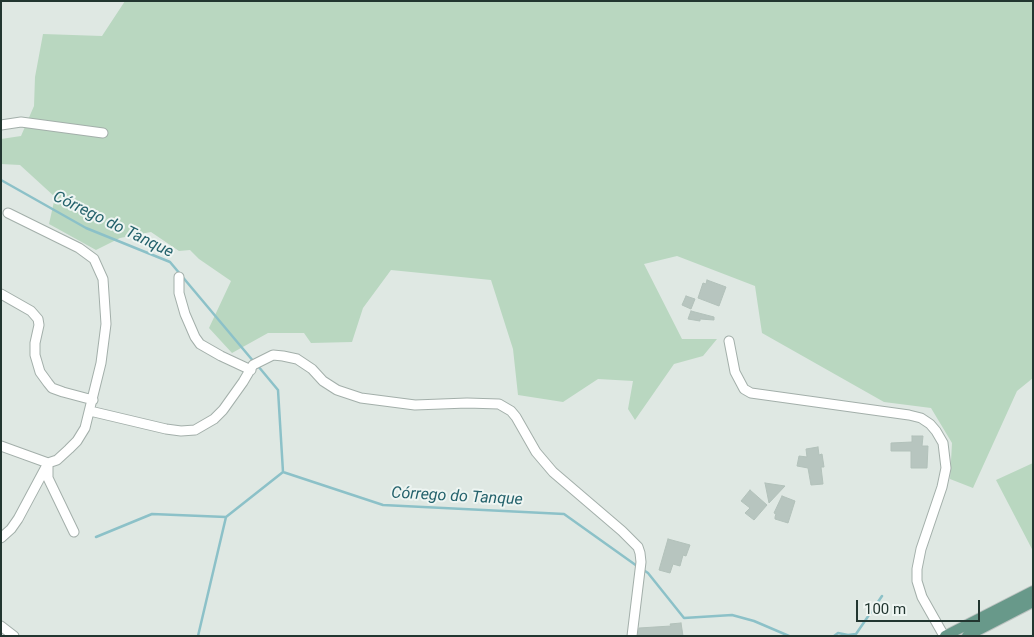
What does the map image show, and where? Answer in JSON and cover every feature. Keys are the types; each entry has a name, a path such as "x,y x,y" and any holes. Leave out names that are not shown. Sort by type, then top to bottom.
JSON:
{"main road":[{"path":"945,636 1033,591"},
{"path":"967,636 1033,602"}],"street":[{"path":"1,125 21,122 102,133"},
{"path":"1,538 18,519 48,464 57,460 77,441 85,428 104,348 106,324 104,284 99,267 87,252 8,213"},
{"path":"180,277 179,293 184,314 200,344 221,356 252,367"},
{"path":"1,294 31,311 38,319 35,355 40,372 52,388 93,400"},
{"path":"730,341 735,372 744,389 751,393 908,415 921,418 936,430 943,443 946,468 942,487 921,549 917,581 922,597 945,636"},
{"path":"90,410 166,429 195,430 214,419 223,410 252,367 273,355 297,359 312,369 324,382 337,390 361,398 415,405 494,402 504,406 516,418 536,452 553,472 634,542 640,554 641,562 632,636"},
{"path":"1,446 48,464"},
{"path":"48,464 48,478 74,532"},
{"path":"1,626 14,636"}],"green space":[{"path":"125,1 1033,1 1033,378 1017,391 973,488 950,479 952,443 931,408 884,402 762,333 755,286 677,256 644,264 682,339 717,339 703,356 674,364 635,420 628,409 633,381 598,379 563,402 518,395 513,349 491,280 391,270 363,308 352,342 311,343 304,333 268,333 232,353 209,328 231,281 199,259 190,250 179,251 151,232 120,238 96,250 49,224 55,197 20,165 1,164 1,139 21,136 34,106 35,77 43,34 102,36"},
{"path":"1033,463 1033,551 996,480"}],"building":[{"path":"707,280 726,287 719,306 698,298 703,283 706,284"},
{"path":"686,296 695,299 691,309 682,305"},
{"path":"691,311 714,317 714,320 700,319 700,321 688,319"},
{"path":"912,436 923,436 922,446 928,446 927,468 911,468 911,451 891,451 891,443 912,442"},
{"path":"818,447 819,455 822,454 824,467 821,467 823,484 811,485 808,468 797,466 799,456 807,457 806,449"},
{"path":"765,483 785,486 769,503"},
{"path":"750,490 767,505 754,520 745,513 750,508 741,501"},
{"path":"782,496 795,501 788,523 775,519 776,514 774,513"},
{"path":"668,539 690,545 686,556 683,555 680,566 673,564 670,573 659,570"},
{"path":"681,623 683,636 638,636 639,628 671,626 670,624"}],"waterway":[{"name":"Córrego do Tanque","path":"1,180 86,228 170,262 254,362"},
{"name":"Córrego do Tanque","path":"258,366 278,390 283,472 383,505 564,514 637,566"},
{"path":"96,537 152,514 226,517 283,472"},
{"path":"198,636 226,517"},
{"name":"Córrego do Tanque","path":"642,569 648,573 684,618 732,615 754,621 789,636"},
{"name":"Córrego do Tanque","path":"834,636 838,633 856,634 882,596"}]}
